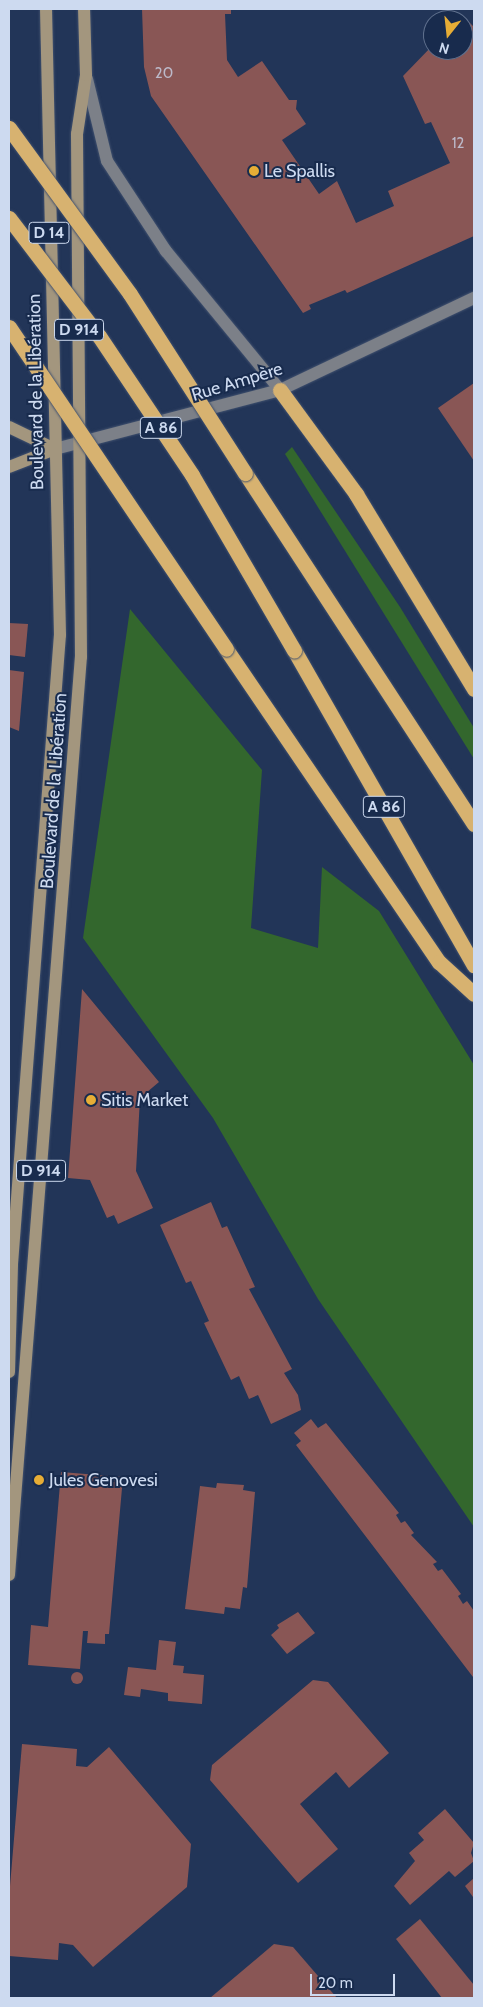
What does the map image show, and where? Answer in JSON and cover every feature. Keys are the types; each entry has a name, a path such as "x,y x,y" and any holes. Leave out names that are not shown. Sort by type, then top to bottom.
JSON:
{"highway":[{"name":"A 86","path":"9,128 130,294 474,824"},
{"name":"A 86","path":"9,218 99,336 192,475 474,965"},
{"path":"9,327 439,962 474,994"},
{"path":"280,390 356,494 474,689"}],"main road":[{"name":"Boulevard de la Libération","path":"9,1372 12,1264 60,635 46,9"},
{"name":"Boulevard de la Libération","path":"9,1575 81,656 78,134 86,75 84,9"},
{"path":"86,75 107,161 166,251 280,390"},
{"name":"Rue Ampère","path":"55,449 280,390 474,298"},
{"path":"9,426 55,449"},
{"path":"9,467 55,449"},
{"path":"31,1025 52,1027"}],"green space":[{"path":"292,447 400,607 474,728 474,759 285,454"},
{"path":"130,609 262,770 251,928 318,948 322,867 379,911 474,1065 474,1527 318,1299 213,1118 83,938"}],"building":[{"name":"Le Spallis","path":"142,9 231,9 231,14 225,14 227,60 238,77 262,61 289,100 297,100 296,109 306,124 282,140 319,194 337,181 356,223 394,206 388,191 450,163 431,122 425,124 403,76 423,55 423,60 473,60 473,26 474,236 347,293 345,290 309,305 311,309 303,313 151,96 144,67"},
{"path":"474,383 474,461 438,408"},
{"path":"9,623 28,624 25,657 9,655"},
{"path":"9,670 24,672 19,731 9,727"},
{"path":"82,989 159,1082 140,1098 136,1171 153,1208 118,1224 114,1215 107,1218 90,1180 68,1178"},
{"path":"211,1202 222,1228 227,1226 255,1287 249,1289 292,1369 284,1373 298,1395 301,1410 271,1424 258,1395 249,1399 239,1376 231,1380 204,1323 209,1321 191,1281 186,1283 160,1225"},
{"path":"311,1419 318,1428 326,1423 399,1513 396,1515 401,1523 405,1521 414,1533 411,1535 437,1562 433,1564 438,1571 442,1569 461,1594 458,1596 463,1604 467,1601 474,1611 473,1677 296,1445 301,1441 294,1433"},
{"path":"61,1472 123,1477 109,1634 105,1634 105,1644 87,1643 88,1631 83,1631 80,1669 28,1665 31,1625 48,1627"},
{"path":"217,1483 244,1485 243,1490 255,1492 247,1588 243,1587 240,1609 225,1607 224,1614 185,1609 200,1486 216,1488"},
{"path":"298,1612 315,1633 287,1654 271,1635 279,1628 277,1625"},
{"path":"159,1640 176,1642 173,1665 184,1666 183,1673 204,1675 202,1704 168,1701 168,1693 141,1689 140,1697 124,1695 128,1667 156,1670"},
{"path":"75,1672 79,1672 83,1678 79,1684 75,1684 71,1680 71,1676"},
{"path":"313,1680 328,1682 389,1753 349,1788 336,1772 300,1804 338,1849 298,1883 210,1780 212,1765"},
{"path":"22,1744 77,1749 76,1766 87,1767 109,1747 191,1844 187,1887 93,1967 73,1945 59,1943 58,1960 9,1956 9,1898"},
{"path":"445,1809 474,1843 471,1853 474,1861 455,1877 449,1871 410,1905 394,1886 415,1861 409,1853 424,1840 418,1833"},
{"path":"474,1878 474,1896 473,1897 465,1886"},
{"path":"420,1919 474,1985 474,1998 442,1998 396,1939"},
{"path":"274,1944 293,1947 337,1998 210,1998"}],"place":[{"name":"Le Spallis","path":"254,171"},
{"name":"Sitis Market","path":"91,1100"},
{"name":"Jules Genovesi","path":"39,1480"}]}
